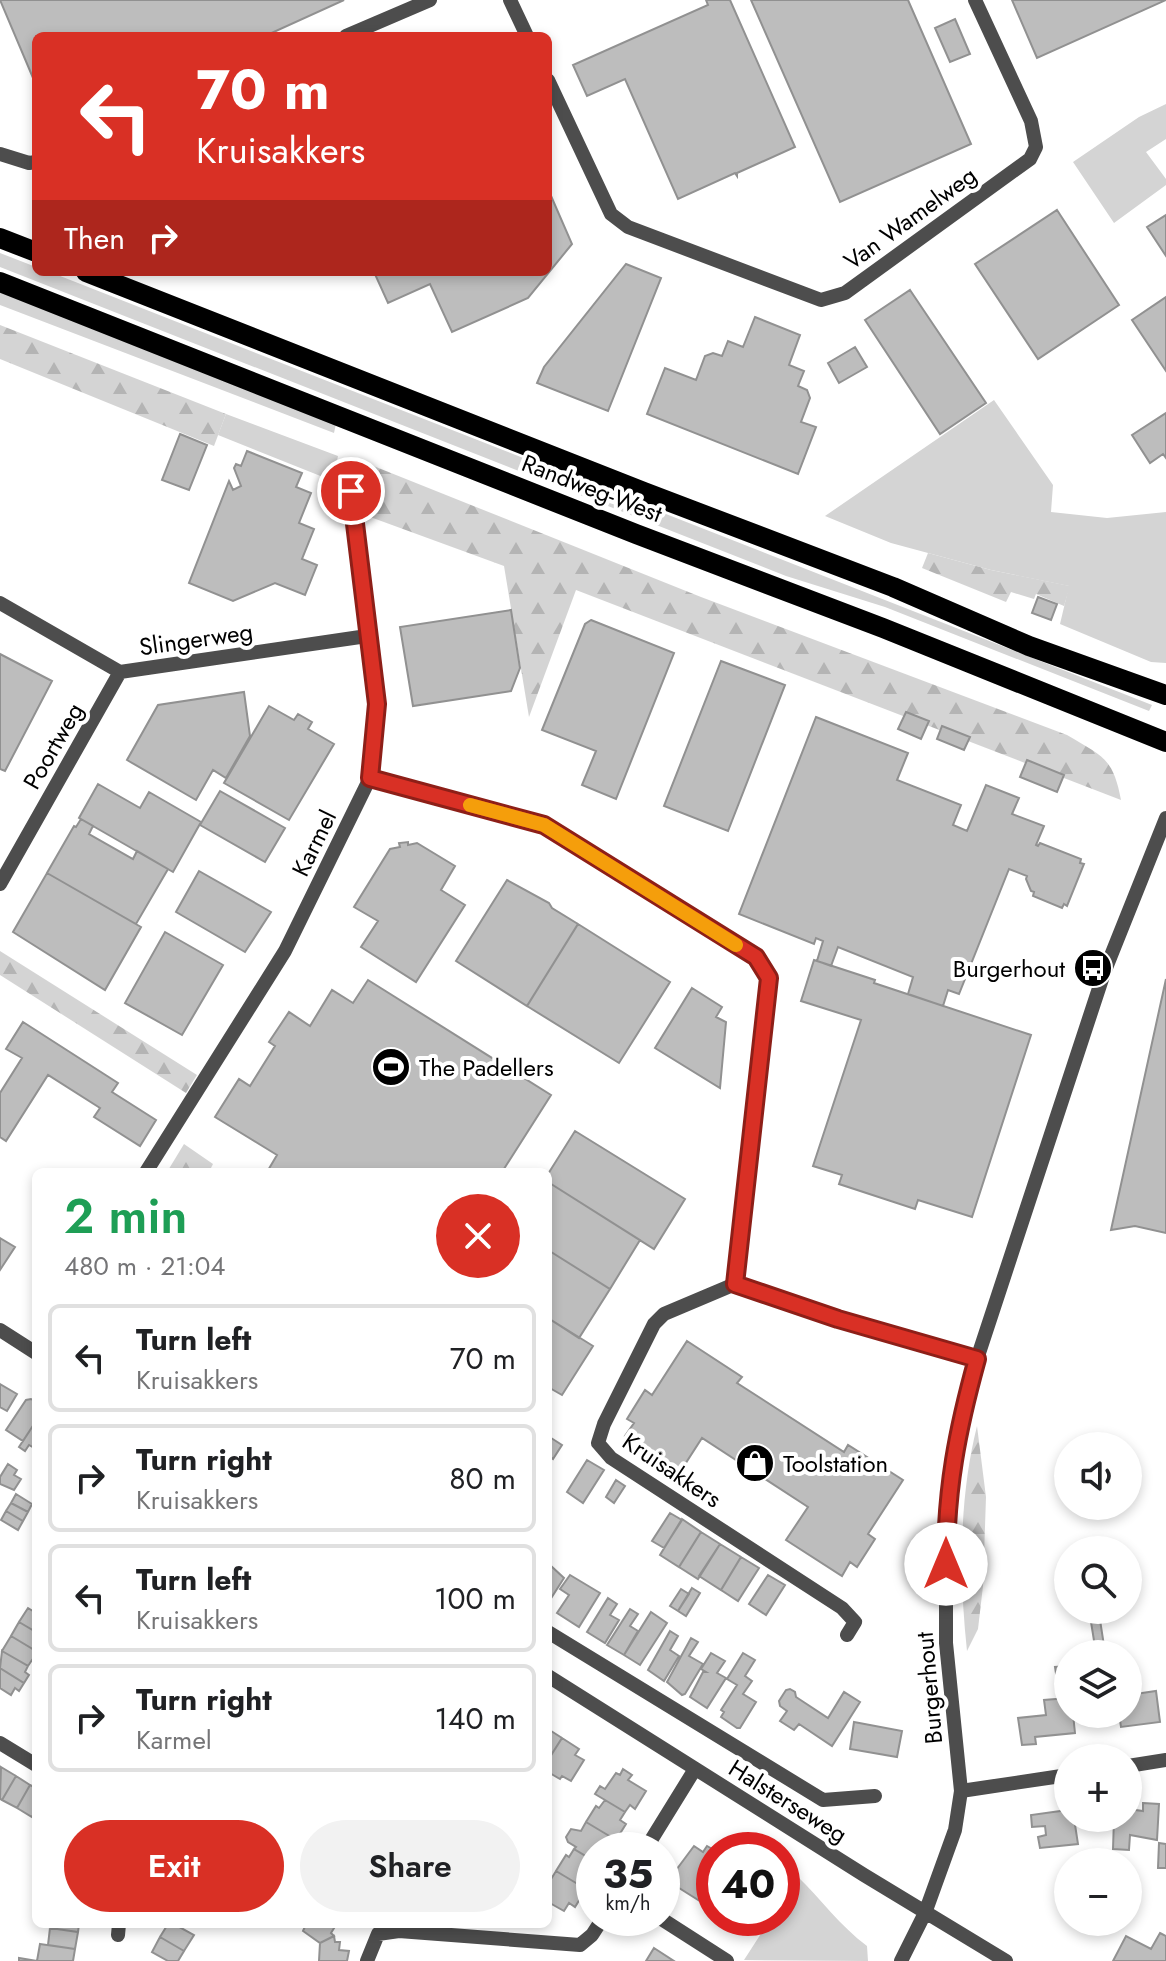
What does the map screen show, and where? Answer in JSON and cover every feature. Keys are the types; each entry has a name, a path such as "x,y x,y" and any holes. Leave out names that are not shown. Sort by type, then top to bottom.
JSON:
{"main road":[{"path":"0,238 32,250"},
{"name":"Randweg-West","path":"96,276 893,587 1029,646 1166,695"},
{"name":"Randweg-West","path":"0,282 1166,742"}],"street":[{"path":"355,32 430,0"},
{"path":"510,0 525,32"},
{"name":"Van Wamelweg","path":"552,89 611,214 628,227 821,300 845,293 1030,159 1036,147 1031,121 975,0"},
{"path":"0,154 32,163"},
{"name":"Karmel","path":"149,1168 285,951 370,778 377,704 351,491"},
{"name":"Slingerweg","path":"0,603 120,672 367,636"},
{"name":"Poortweg","path":"0,884 120,672"},
{"path":"370,778 544,825 756,957 769,978 735,1284 838,1319 977,1359"},
{"name":"Burgerhout","path":"901,1961 925,1913 955,1830 961,1791 946,1643 946,1512 953,1453 977,1359 1104,973 1166,818"},
{"name":"Kruisakkers","path":"735,1284 664,1314 654,1324 604,1424 598,1443 611,1458 842,1608 855,1622 847,1635"},
{"path":"0,1330 32,1350"},
{"name":"Halsterseweg","path":"552,1634 823,1800 875,1796"},
{"name":"Halsterseweg","path":"552,1679 1006,1961"},
{"path":"0,1743 32,1758"},
{"path":"1142,1764 1166,1760"},
{"path":"656,1832 695,1769"},
{"path":"961,1791 1054,1777"},
{"path":"367,1961 375,1929 580,1945 591,1936"},
{"path":"680,1931 727,1961"}],"green space":[{"path":"1166,104 1166,139 1146,152 1166,179 1166,185 1114,223 1073,162 1139,117"},
{"path":"0,253 32,265 32,276 60,276 1152,705 1149,711 885,607 786,576 0,267"},
{"path":"0,287 337,419 334,433 0,305"},
{"path":"0,325 226,414 214,446 0,359"},
{"path":"994,400 1053,485 1051,512 1107,518 1166,512 1166,663 1151,662 1060,624 1069,586 991,570 891,543 825,516"},
{"path":"226,414 338,456 333,481 218,435"},
{"path":"371,465 701,597 1067,735 1110,766 1121,800 576,590 529,717 504,566 362,514 361,489"},
{"path":"928,553 1070,586 1064,606 1036,594 1034,599 1011,592 1006,602 922,568"},
{"path":"0,951 197,1075 186,1093 0,975"},
{"path":"184,1144 213,1164 211,1168 169,1168"},
{"path":"977,1426 986,1497 983,1586 978,1629 967,1651 962,1538 967,1481"},
{"path":"800,1879 867,1946 868,1961 744,1960 759,1936 800,1936"}],"building":[{"path":"0,0 344,0 274,32 32,32 32,76"},
{"path":"706,0 730,0 795,147 737,173 737,176 735,173 678,199 625,79 587,96 573,65 708,5"},
{"path":"751,0 908,0 971,144 840,202"},
{"path":"1012,0 1166,0 1037,58"},
{"path":"955,19 970,54 950,62 935,28"},
{"path":"552,198 572,244 552,269"},
{"path":"1057,210 1119,305 1038,359 975,264"},
{"path":"1166,215 1166,256 1147,227"},
{"path":"626,264 661,278 608,411 537,383 544,367"},
{"path":"376,276 546,276 528,298 452,332 430,284 388,303"},
{"path":"910,290 986,403 940,434 865,320"},
{"path":"1166,297 1166,371 1132,320"},
{"path":"755,317 800,335 789,365 804,371 798,386 807,390 810,398 801,422 816,427 798,474 647,414 665,368 696,380 705,356 713,353 722,356 728,341 743,347"},
{"path":"855,347 867,367 839,383 828,363"},
{"path":"1166,413 1166,458 1163,454 1150,463 1132,435"},
{"path":"180,434 207,445 189,490 162,480"},
{"path":"247,451 302,473 296,487 311,493 299,523 314,529 302,559 317,565 305,595 275,583 233,601 189,583 229,481 233,490 241,486 234,468 236,464 241,466"},
{"path":"1038,597 1057,604 1051,620 1032,613"},
{"path":"511,610 520,668 511,691 413,706 400,627"},
{"path":"591,620 674,653 616,799 582,785 596,751 542,730 585,624"},
{"path":"0,654 52,681 5,771 0,769"},
{"path":"721,661 785,685 728,831 664,806"},
{"path":"244,692 250,736 226,778 213,770 196,800 127,760 158,705"},
{"path":"269,706 294,720 298,714 312,722 308,729 334,744 289,820 224,783"},
{"path":"906,712 929,721 921,739 898,729"},
{"path":"816,717 908,753 897,780 961,805 953,825 967,831 986,785 1019,798 1012,814 1044,826 1036,845 1040,843 1081,859 1080,863 1084,864 1067,906 1064,904 1062,908 1033,896 1027,876 1009,869 959,994 948,990 943,1006 908,994 913,977 838,947 831,966 817,961 823,941 816,938 814,944 739,914"},
{"path":"942,726 970,737 964,750 937,739"},
{"path":"1027,760 1064,775 1057,792 1020,777"},
{"path":"98,784 140,808 149,792 201,822 173,872 79,818"},
{"path":"220,791 285,828 265,862 200,825"},
{"path":"81,819 93,826 89,834 133,859 137,851 168,869 136,924 47,873"},
{"path":"408,842 408,845 417,843 455,866 441,890 465,905 416,982 361,947 378,921 354,907 390,849"},
{"path":"199,871 271,912 245,952 176,912"},
{"path":"47,873 141,927 105,990 13,932"},
{"path":"507,880 549,903 578,924 527,1006 456,961"},
{"path":"578,924 670,982 619,1063 527,1006"},
{"path":"165,932 223,965 182,1035 125,1003"},
{"path":"814,960 1031,1035 972,1217 918,1200 915,1209 839,1184 842,1175 813,1166 861,1020 801,1001"},
{"path":"1166,979 1166,1233 1135,1226 1111,1230"},
{"path":"368,980 551,1095 505,1168 269,1168 277,1155 215,1117 239,1079 250,1086 275,1046 269,1042 289,1012 310,1026 332,990 353,1003"},
{"path":"692,988 722,1007 716,1017 726,1022 720,1088 655,1048"},
{"path":"23,1022 118,1083 112,1092 156,1120 140,1146 94,1117 100,1108 48,1075 6,1141 0,1137 0,1093 22,1058 6,1049"},
{"path":"575,1131 685,1199 654,1249 552,1185 552,1168"},
{"path":"552,1185 640,1240 610,1289 552,1253"},
{"path":"0,1238 15,1247 0,1270"},
{"path":"552,1253 610,1289 579,1338 552,1321"},
{"path":"552,1320 593,1346 562,1395 552,1389"},
{"path":"687,1341 742,1377 737,1383 844,1452 848,1445 903,1480 868,1534 875,1539 857,1567 850,1562 842,1576 786,1540 808,1507 702,1438 680,1472 625,1436 634,1423 627,1419 645,1390 652,1395"},
{"path":"0,1384 17,1394 7,1411 0,1407"},
{"path":"26,1400 32,1400 32,1427 23,1441 6,1430"},
{"path":"32,1427 32,1447 29,1445 25,1451 19,1447"},
{"path":"552,1439 562,1445 552,1458"},
{"path":"587,1460 604,1470 583,1503 567,1492"},
{"path":"8,1464 17,1470 14,1475 21,1479 14,1490 0,1484 0,1477"},
{"path":"616,1480 625,1486 614,1503 606,1497"},
{"path":"16,1494 32,1504 28,1512 11,1503"},
{"path":"11,1503 28,1512 23,1521 6,1511"},
{"path":"6,1511 23,1521 18,1530 1,1520"},
{"path":"670,1513 682,1520 664,1548 652,1541"},
{"path":"682,1519 701,1532 679,1567 660,1555"},
{"path":"701,1532 720,1544 698,1579 679,1567"},
{"path":"720,1544 741,1557 721,1590 699,1576"},
{"path":"741,1557 759,1568 738,1601 721,1590"},
{"path":"552,1567 564,1578 552,1597"},
{"path":"570,1575 600,1593 579,1627 557,1613 569,1595 560,1589"},
{"path":"768,1575 785,1585 766,1615 749,1604"},
{"path":"692,1588 700,1593 686,1616 678,1611"},
{"path":"681,1589 689,1594 678,1611 670,1606"},
{"path":"608,1598 617,1604 610,1615 619,1620 605,1643 587,1632"},
{"path":"28,1608 32,1610 32,1630 19,1622"},
{"path":"630,1609 638,1614 630,1626 638,1631 624,1655 607,1645"},
{"path":"651,1612 667,1623 640,1665 624,1655"},
{"path":"19,1622 32,1630 32,1649 11,1636"},
{"path":"1091,1624 1101,1624 1103,1640 1094,1640"},
{"path":"670,1631 678,1636 670,1650 679,1656 664,1681 648,1670"},
{"path":"11,1636 32,1649 32,1660 28,1666 2,1651"},
{"path":"691,1638 698,1642 689,1656 703,1664 682,1695 667,1682"},
{"path":"2,1651 28,1666 25,1672 29,1675 24,1683 0,1668"},
{"path":"711,1653 725,1661 717,1673 726,1678 707,1708 690,1697 703,1672 706,1672 701,1669"},
{"path":"743,1653 755,1660 745,1676 752,1681 743,1694 756,1702 740,1728 737,1728 721,1717 724,1712 721,1710 737,1685 727,1679"},
{"path":"0,1668 24,1683 19,1691 15,1688 11,1695 0,1688"},
{"path":"790,1689 796,1697 828,1718 844,1692 860,1702 832,1746 799,1724 794,1730 780,1721 787,1711 779,1701"},
{"path":"1156,1691 1160,1722 1142,1724 1142,1693"},
{"path":"1054,1699 1054,1728 1074,1728 1075,1733 1035,1737 1036,1744 1022,1745 1018,1718 1046,1715 1044,1700"},
{"path":"854,1722 902,1731 897,1757 850,1749"},
{"path":"552,1732 562,1738 552,1754"},
{"path":"562,1738 579,1749 575,1755 584,1760 571,1781 552,1774 552,1754"},
{"path":"1,1767 16,1776 2,1800 0,1799"},
{"path":"623,1769 632,1775 628,1780 646,1791 635,1809 630,1805 625,1812 595,1794 600,1786 605,1789 616,1773 620,1775"},
{"path":"16,1776 30,1785 17,1808 2,1800"},
{"path":"30,1785 32,1786 32,1817 17,1808"},
{"path":"605,1800 625,1812 620,1820 626,1824 621,1832 603,1832 586,1822 596,1806 599,1808"},
{"path":"1143,1803 1159,1804 1157,1840 1130,1835 1129,1848 1113,1848 1114,1832 1142,1832"},
{"path":"1054,1812 1054,1832 1076,1832 1078,1844 1040,1848 1038,1837 1046,1835 1045,1826 1032,1827 1031,1815"},
{"path":"586,1822 603,1832 576,1832 576,1847 568,1842 566,1837 571,1829 581,1831"},
{"path":"1159,1843 1166,1844 1166,1868 1158,1868"},
{"path":"696,1847 696,1899 680,1889 680,1865"},
{"path":"576,1850 576,1883 556,1871 566,1855 569,1857"},
{"path":"556,1871 576,1883 576,1905 569,1903 564,1911 552,1904 552,1878"},
{"path":"50,1928 78,1928 78,1932"},
{"path":"50,1928 78,1932 75,1949 48,1945"},
{"path":"166,1928 181,1928 194,1935 184,1951 160,1937"},
{"path":"304,1928 334,1928 331,1933 334,1936 320,1943 303,1931"},
{"path":"1160,1933 1166,1936 1166,1961 1113,1961 1126,1936 1151,1949"},
{"path":"334,1936 335,1942 340,1942 339,1950 349,1951 347,1961 319,1961 320,1943"},
{"path":"160,1937 184,1951 178,1961 168,1961 152,1952"},
{"path":"40,1944 75,1949 73,1961 37,1961"},
{"path":"654,1948 674,1961 646,1961"}],"slow traffic":[{"path":"470,805 544,825 736,945"}],"place":[{"name":"Burgerhout","path":"1093,968"},
{"name":"The Padellers","path":"391,1067"},
{"name":"Toolstation","path":"755,1463"}],"route":[{"path":"351,491 377,704 370,778 544,825 756,957 769,978 735,1284 838,1319 977,1359 953,1453 946,1512 946,1564"}]}
